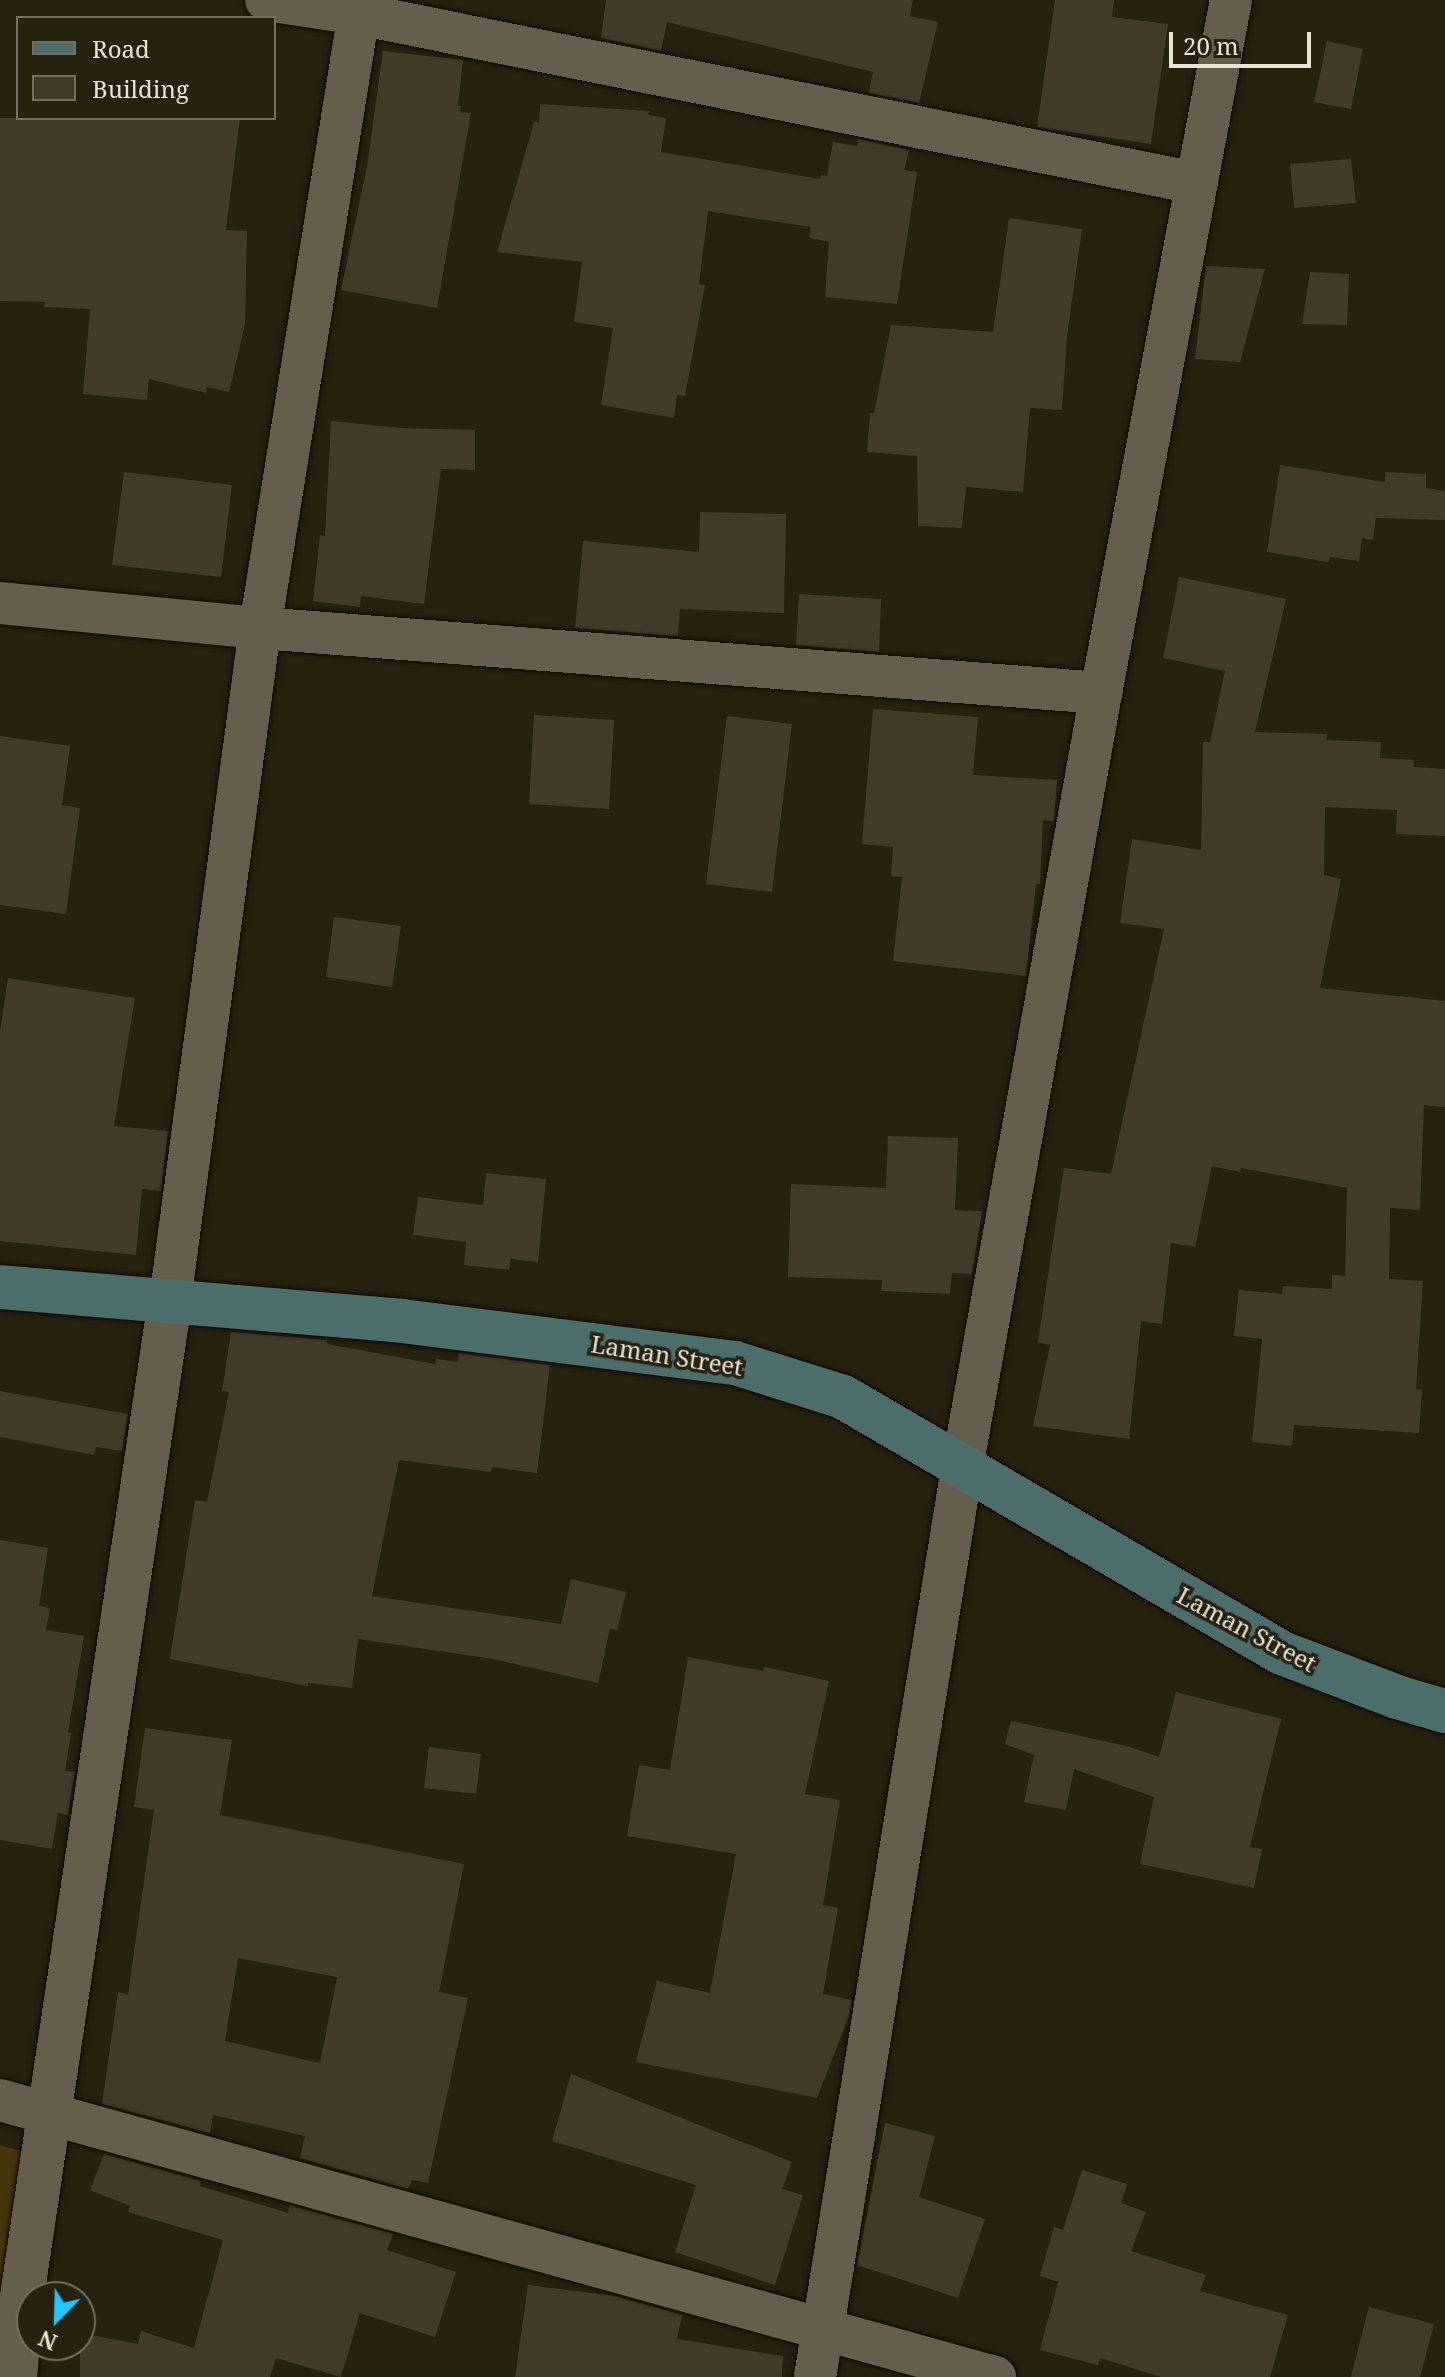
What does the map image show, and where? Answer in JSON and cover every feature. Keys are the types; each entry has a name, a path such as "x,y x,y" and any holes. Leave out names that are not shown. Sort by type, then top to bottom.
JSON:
{"main road":[{"name":"Laman Street","path":"0,1287 535,1335 735,1363 843,1397 1282,1653 1397,1697 1445,1711"}],"street":[{"path":"266,0 360,7 1195,183"},
{"path":"815,2377 962,1468 1101,693 1231,0"},
{"path":"15,2377 22,2297 170,1301 260,628 360,7"},
{"path":"0,603 260,628 1101,693"},
{"path":"0,2100 995,2377"}],"shaded area":[{"path":"0,2145 24,2152 0,2366"}],"building":[{"path":"606,0 913,0 910,16 938,22 919,103 869,93 873,72 667,22 661,51 601,38"},
{"path":"1055,0 1114,0 1112,17 1168,24 1151,144 1037,127"},
{"path":"1327,41 1363,49 1351,109 1314,102"},
{"path":"383,51 463,60 458,106 461,106 460,112 471,113 437,308 341,290 367,167"},
{"path":"540,104 649,111 648,115 666,118 661,152 820,179 821,175 827,176 833,142 857,146 858,139 909,150 904,170 917,172 897,304 825,297 829,242 809,238 811,227 708,211 699,284 705,285 685,396 677,395 674,418 601,405 613,328 574,322 582,262 497,252 534,122 539,122"},
{"path":"0,118 240,120 226,230 247,231 245,324 229,392 207,387 206,393 149,379 147,400 83,394 90,309 44,307 45,302 0,301"},
{"path":"1351,159 1356,203 1294,208 1290,164"},
{"path":"1009,218 1082,229 1067,336 1062,410 1030,408 1023,492 966,487 962,528 918,526 917,456 867,452 870,413 874,413 891,325 993,332"},
{"path":"1206,266 1265,269 1240,362 1195,359"},
{"path":"1310,272 1349,274 1347,325 1302,324"},
{"path":"331,421 400,428 475,430 475,470 441,469 424,604 361,596 360,607 313,601 320,535 325,536"},
{"path":"1280,465 1385,482 1385,472 1426,474 1426,488 1445,491 1445,520 1376,518 1373,540 1362,538 1359,561 1330,557 1329,562 1267,552"},
{"path":"124,472 232,485 221,577 112,565"},
{"path":"700,512 786,514 784,613 680,609 678,636 575,628 583,541 699,552"},
{"path":"1179,577 1286,599 1255,732 1327,734 1326,740 1381,742 1380,758 1414,760 1413,767 1445,769 1445,836 1396,834 1397,810 1325,807 1324,875 1341,879 1320,988 1445,1001 1445,1107 1424,1105 1420,1210 1390,1208 1389,1279 1423,1281 1416,1389 1422,1390 1419,1433 1294,1425 1292,1446 1252,1442 1262,1339 1234,1336 1239,1290 1282,1294 1283,1286 1332,1289 1332,1275 1345,1276 1347,1188 1241,1168 1240,1172 1212,1166 1195,1247 1171,1243 1162,1324 1141,1321 1129,1439 1033,1426 1050,1345 1038,1342 1064,1168 1111,1174 1164,929 1120,923 1132,839 1201,850 1203,742 1210,742 1225,671 1163,658"},
{"path":"799,594 881,599 879,652 796,645"},
{"path":"873,709 978,717 973,775 1057,780 1054,821 1043,820 1040,884 1036,884 1026,976 893,961 902,877 891,876 893,847 862,844"},
{"path":"534,715 614,720 609,809 529,804"},
{"path":"727,716 792,724 772,892 706,884"},
{"path":"0,736 70,746 62,805 80,808 66,914 0,905"},
{"path":"334,917 401,926 392,987 326,977"},
{"path":"8,978 135,998 114,1126 168,1131 161,1191 142,1189 136,1255 0,1241 0,1032"},
{"path":"888,1136 958,1138 955,1210 982,1211 972,1274 952,1273 950,1294 881,1291 882,1280 788,1277 791,1184 886,1188"},
{"path":"486,1173 546,1179 538,1262 511,1259 509,1270 464,1265 466,1242 413,1235 418,1197 483,1205"},
{"path":"231,1332 327,1340 327,1344 435,1364 436,1359 458,1362 459,1353 550,1365 537,1473 492,1467 491,1472 399,1460 372,1596 561,1624 571,1579 626,1592 617,1630 610,1629 598,1683 493,1659 358,1639 352,1688 308,1683 308,1686 170,1659 195,1500 207,1502 229,1392 222,1391"},
{"path":"0,1391 128,1414 122,1451 96,1447 94,1455 0,1437"},
{"path":"0,1540 48,1548 39,1606 50,1608 46,1630 84,1636 68,1732 71,1733 65,1771 75,1772 68,1815 58,1813 52,1849 0,1840"},
{"path":"688,1657 763,1671 764,1667 829,1681 805,1794 840,1800 823,1905 838,1908 823,1994 852,2000 849,2016 817,2098 636,2062 657,1981 710,1993 736,1854 627,1836 639,1765 670,1770"},
{"path":"1176,1692 1281,1719 1250,1847 1262,1849 1254,1888 1140,1864 1154,1797 1074,1769 1066,1810 1024,1802 1034,1755 1005,1744 1011,1721 1127,1746 1159,1757"},
{"path":"145,1728 232,1740 220,1815 464,1864 439,1992 468,1998 428,2183 412,2180 408,2189 300,2158 305,2136 213,2115 210,2133 102,2104 118,1992 128,1994 154,1810 134,1807","holes":["238,1958 337,1977 320,2063 225,2041"]},
{"path":"429,1747 481,1754 476,1794 424,1788"},
{"path":"571,2074 792,2162 782,2189 803,2195 775,2285 675,2252 696,2185 552,2141"},
{"path":"885,2123 935,2136 919,2197 985,2219 958,2298 857,2265"},
{"path":"104,2154 201,2181 200,2186 288,2213 289,2205 393,2234 387,2250 456,2272 435,2337 360,2313 341,2377 276,2358 270,2377 80,2377 80,2361 96,2361 96,2336 138,2344 141,2331 194,2348 223,2240 128,2212 130,2206 90,2190"},
{"path":"1082,2170 1127,2184 1121,2203 1146,2212 1131,2251 1206,2275 1200,2291 1288,2315 1270,2377 1161,2377 1100,2358 1098,2365 1040,2350 1058,2282 1040,2276 1054,2227 1063,2230"},
{"path":"528,2285 615,2296 682,2315 677,2339 783,2356 782,2377 515,2377"},
{"path":"1369,2307 1434,2324 1420,2377 1351,2377"}]}
